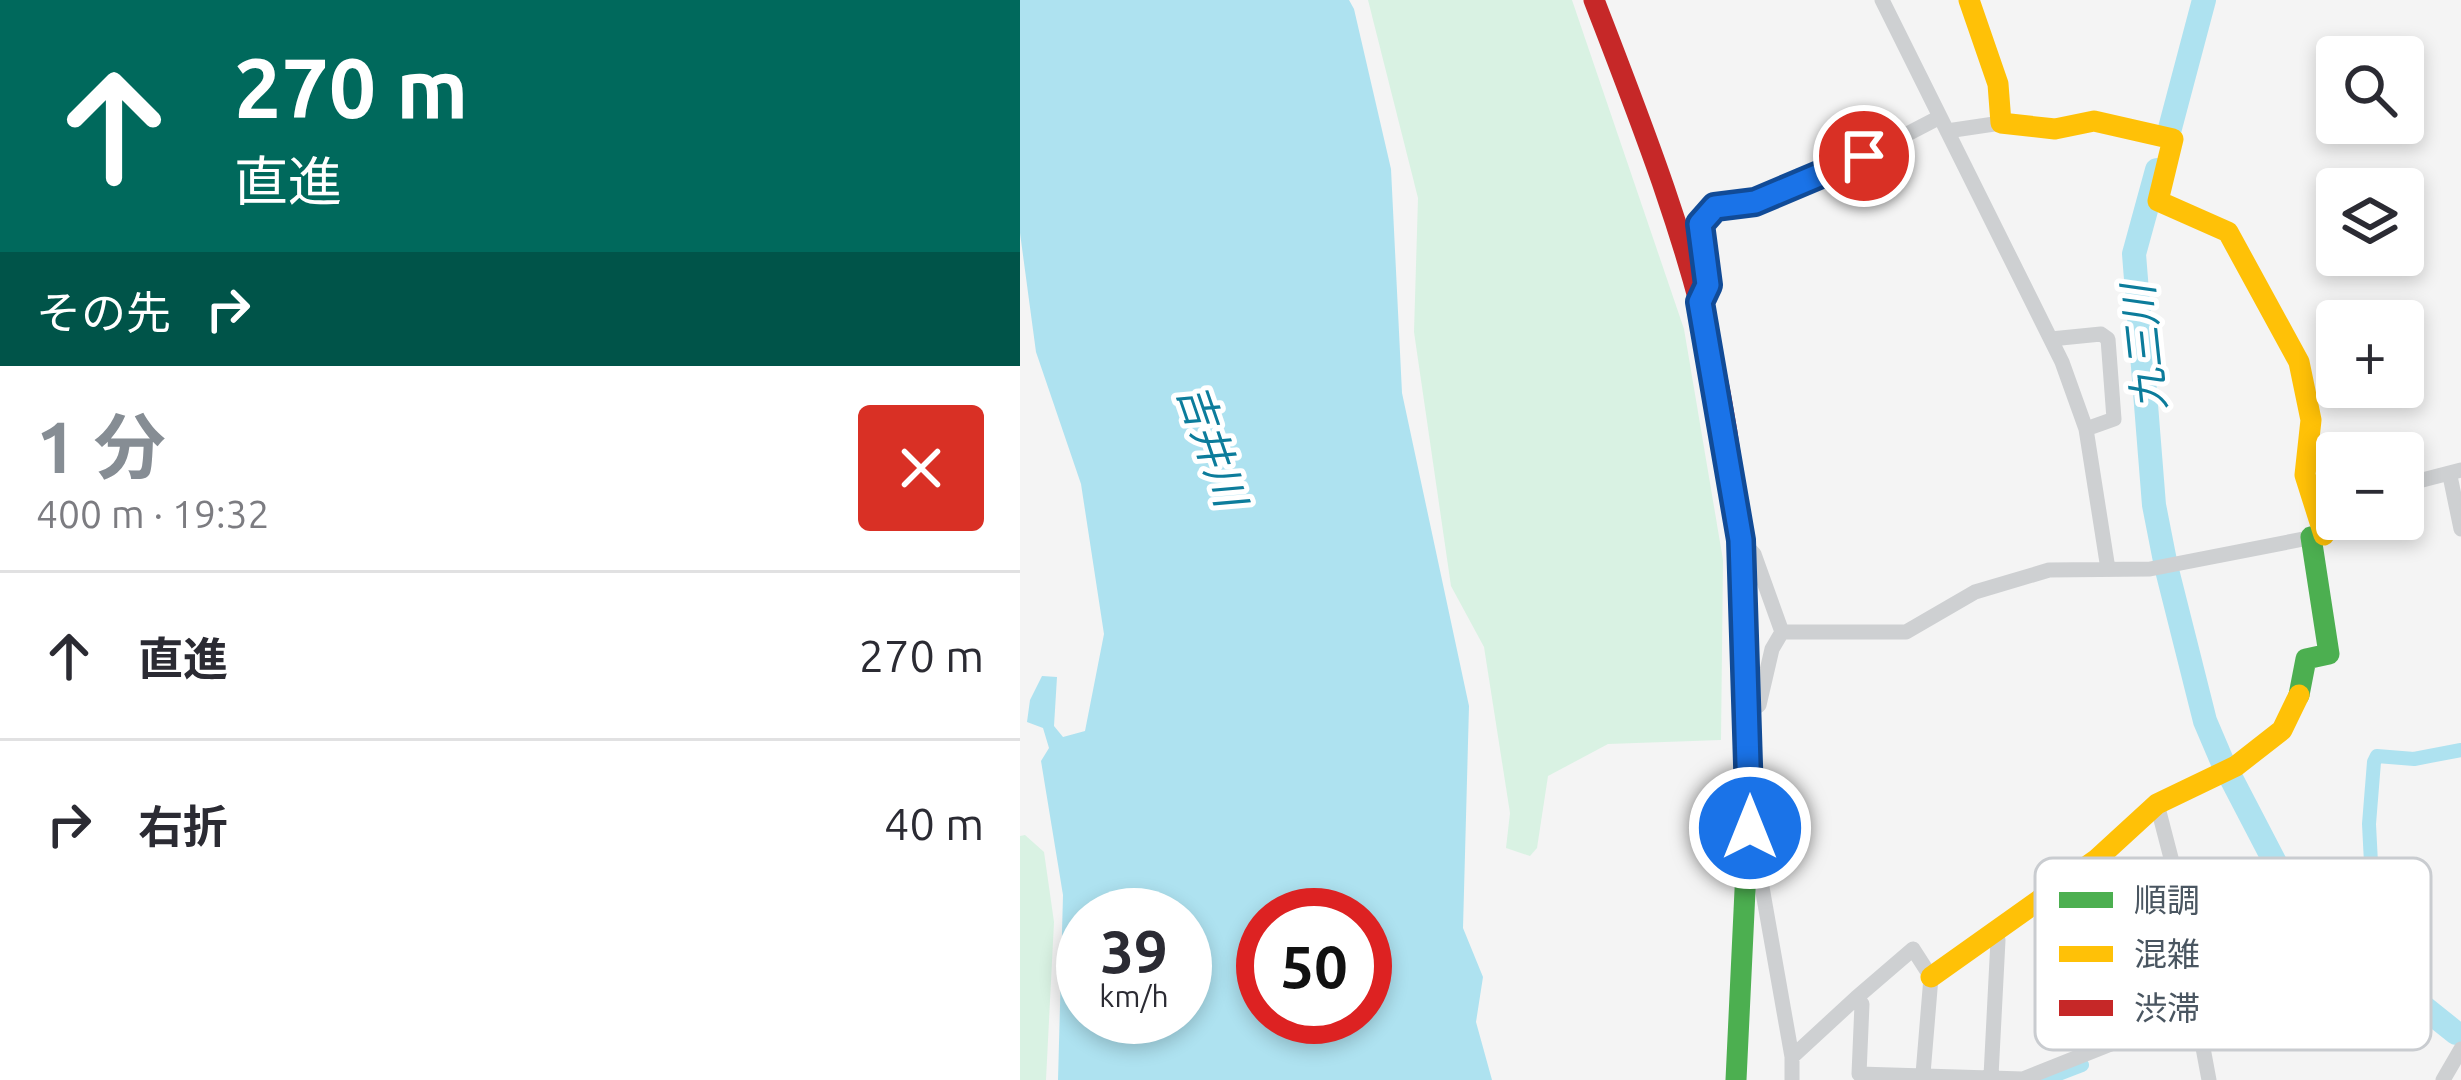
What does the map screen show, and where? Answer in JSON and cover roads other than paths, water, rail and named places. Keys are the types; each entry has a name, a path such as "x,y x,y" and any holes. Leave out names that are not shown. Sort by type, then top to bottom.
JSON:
{"street":[{"path":"1594,0 1700,302 1741,540 1749,712 1748,860 1736,1080"},
{"path":"1882,0 2050,338 2086,429 2108,569"},
{"path":"1970,0 1998,84 2001,123"},
{"path":"1700,302 1708,285 1700,234 1705,214 1730,203 1755,202 1944,124 2055,129 2094,121 2173,139 2158,201 2228,232 2303,371 2311,420 2305,475 2316,531"},
{"path":"2050,338 2101,334 2108,339 2114,419 2086,429"},
{"path":"2424,480 2456,473 2461,529"},
{"path":"1782,632 1906,632 1975,592 2070,566 2150,569 2316,536"},
{"path":"1741,540 1754,554 1782,632"},
{"path":"2098,858 2157,804 2236,766 2282,730 2299,695 2306,659 2329,654 2317,540"},
{"path":"1749,712 1759,705 1772,649 1782,632"},
{"path":"2157,804 2171,858"},
{"path":"1748,860 1762,887 1792,1080"},
{"path":"1931,977 2035,901"},
{"path":"1991,1076 1998,940 1993,930"},
{"path":"1792,1057 1913,949 1931,977 1923,1074"},
{"path":"1856,998 1862,1004 1859,1074 2032,1077 2096,1050"},
{"path":"2443,1080 2461,1049"},
{"path":"2203,1050 2209,1080"}],"water":[{"name":"吉井川","path":"1020,0 1349,0 1391,169 1402,393 1469,706 1463,928 1483,977 1476,1022 1492,1080 1058,1080 1059,1044 1212,1044 1212,888 1062,888 1041,761 1049,748 1043,728 1027,722 1030,700 1042,676 1057,677 1054,726 1063,737 1085,731 1104,634 1081,484 1036,352 1020,233"}],"waterway":[{"name":"九三川","path":"2169,132 2204,0"},
{"name":"九三川","path":"2157,170 2134,254 2154,505 2165,561"},
{"name":"九三川","path":"2167,570 2205,721 2225,768"},
{"path":"2371,858 2369,824 2377,756 2414,759 2461,750"},
{"name":"九三川","path":"2230,776 2273,858"},
{"name":"九三川","path":"2431,1013 2456,1033"},
{"path":"2043,1080 2082,1065"}]}
